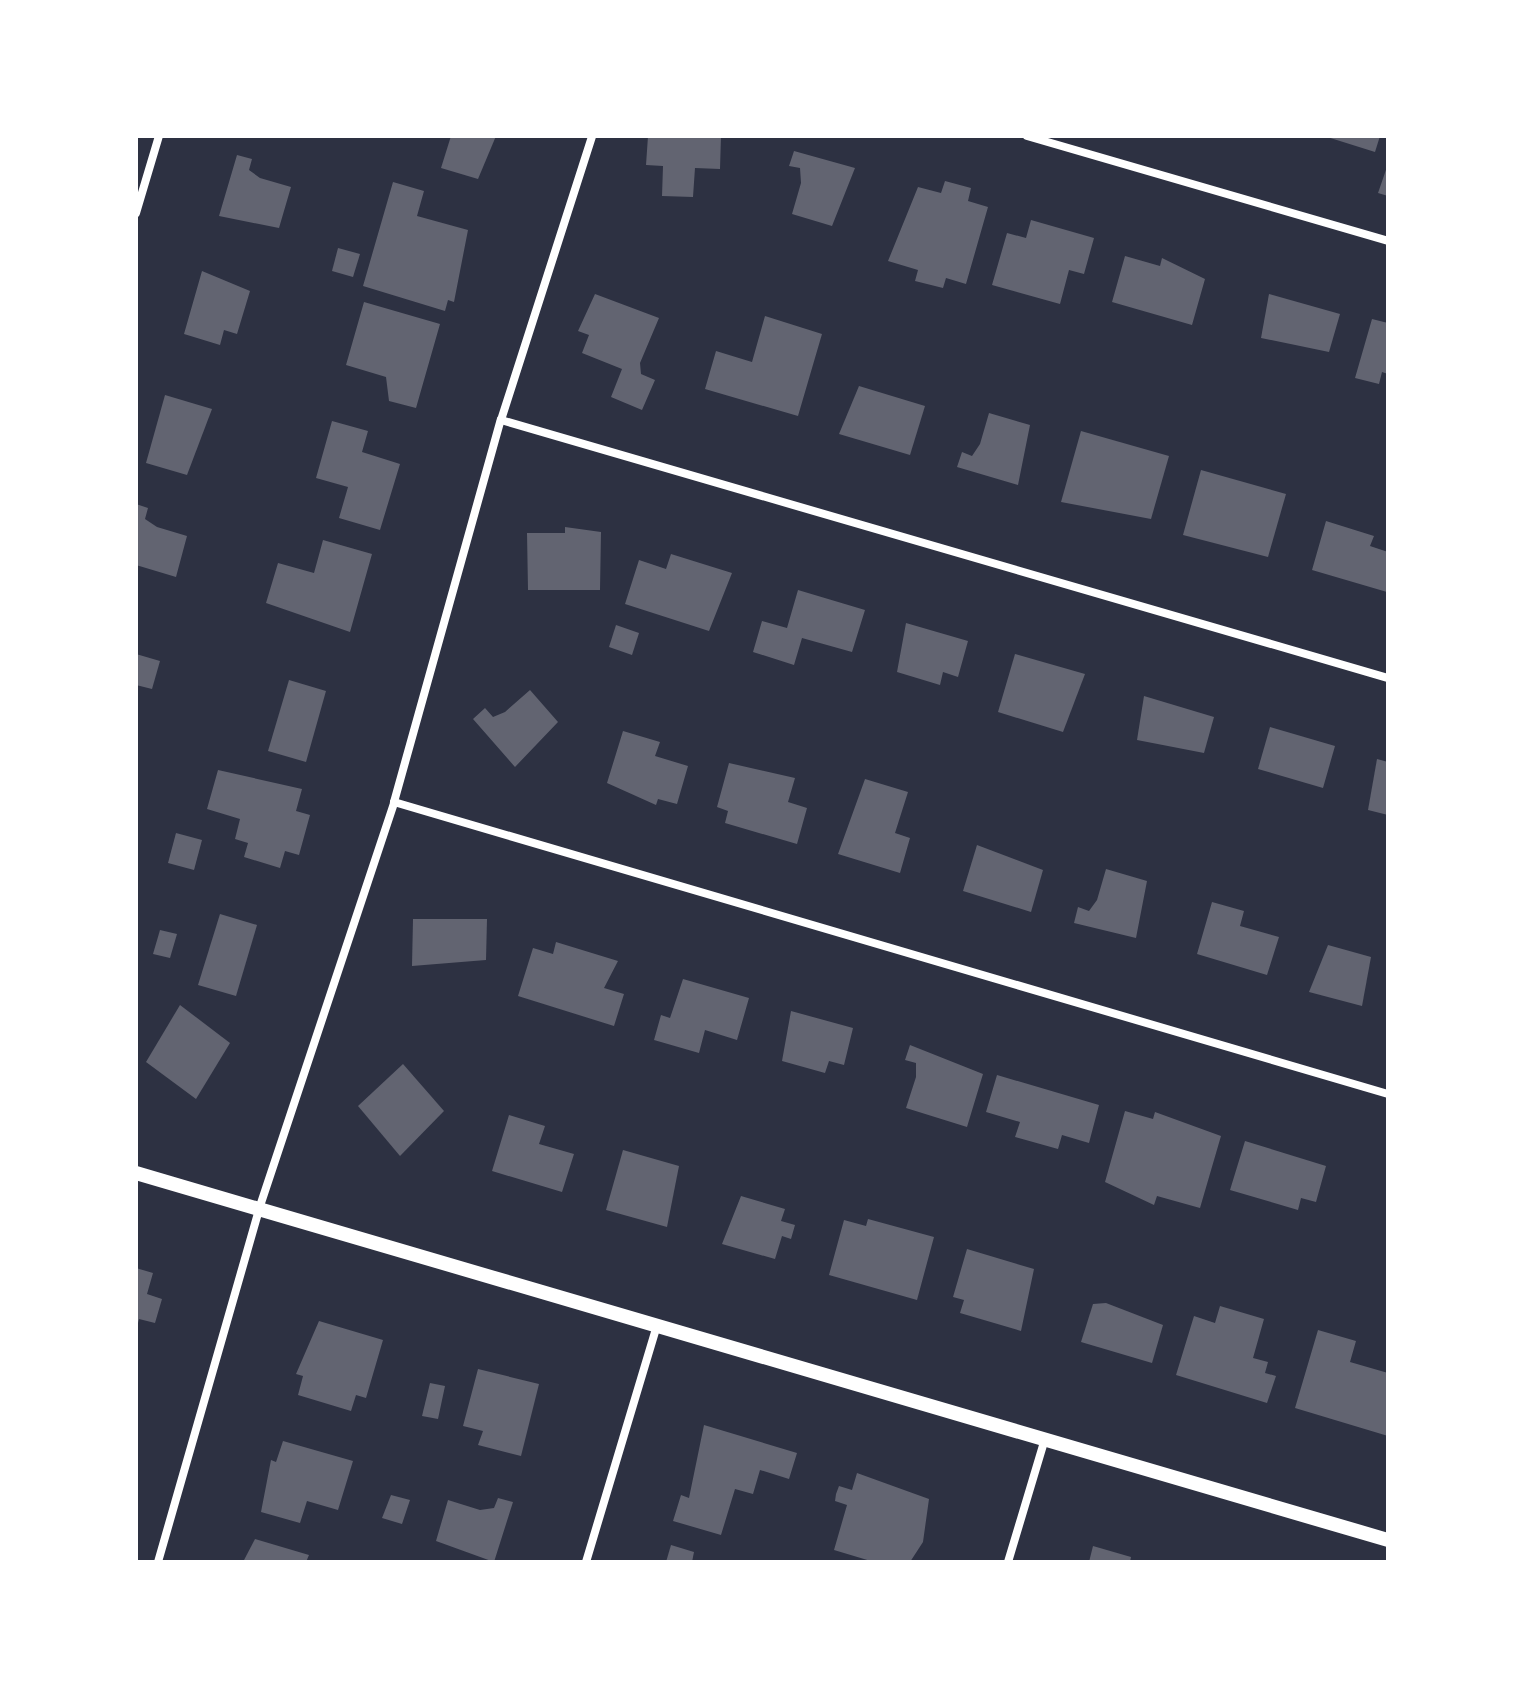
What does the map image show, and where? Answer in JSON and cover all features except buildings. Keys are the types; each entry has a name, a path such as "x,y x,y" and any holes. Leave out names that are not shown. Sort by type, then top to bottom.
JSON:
{"street":[{"path":"136,213 159,136"},
{"path":"158,1562 259,1209 394,802 501,420 592,136"},
{"path":"1027,136 1388,241"},
{"path":"501,420 1388,678"},
{"path":"394,802 1388,1094"},
{"path":"136,1173 1388,1540"},
{"path":"586,1562 657,1326"},
{"path":"1008,1562 1045,1439"}]}
